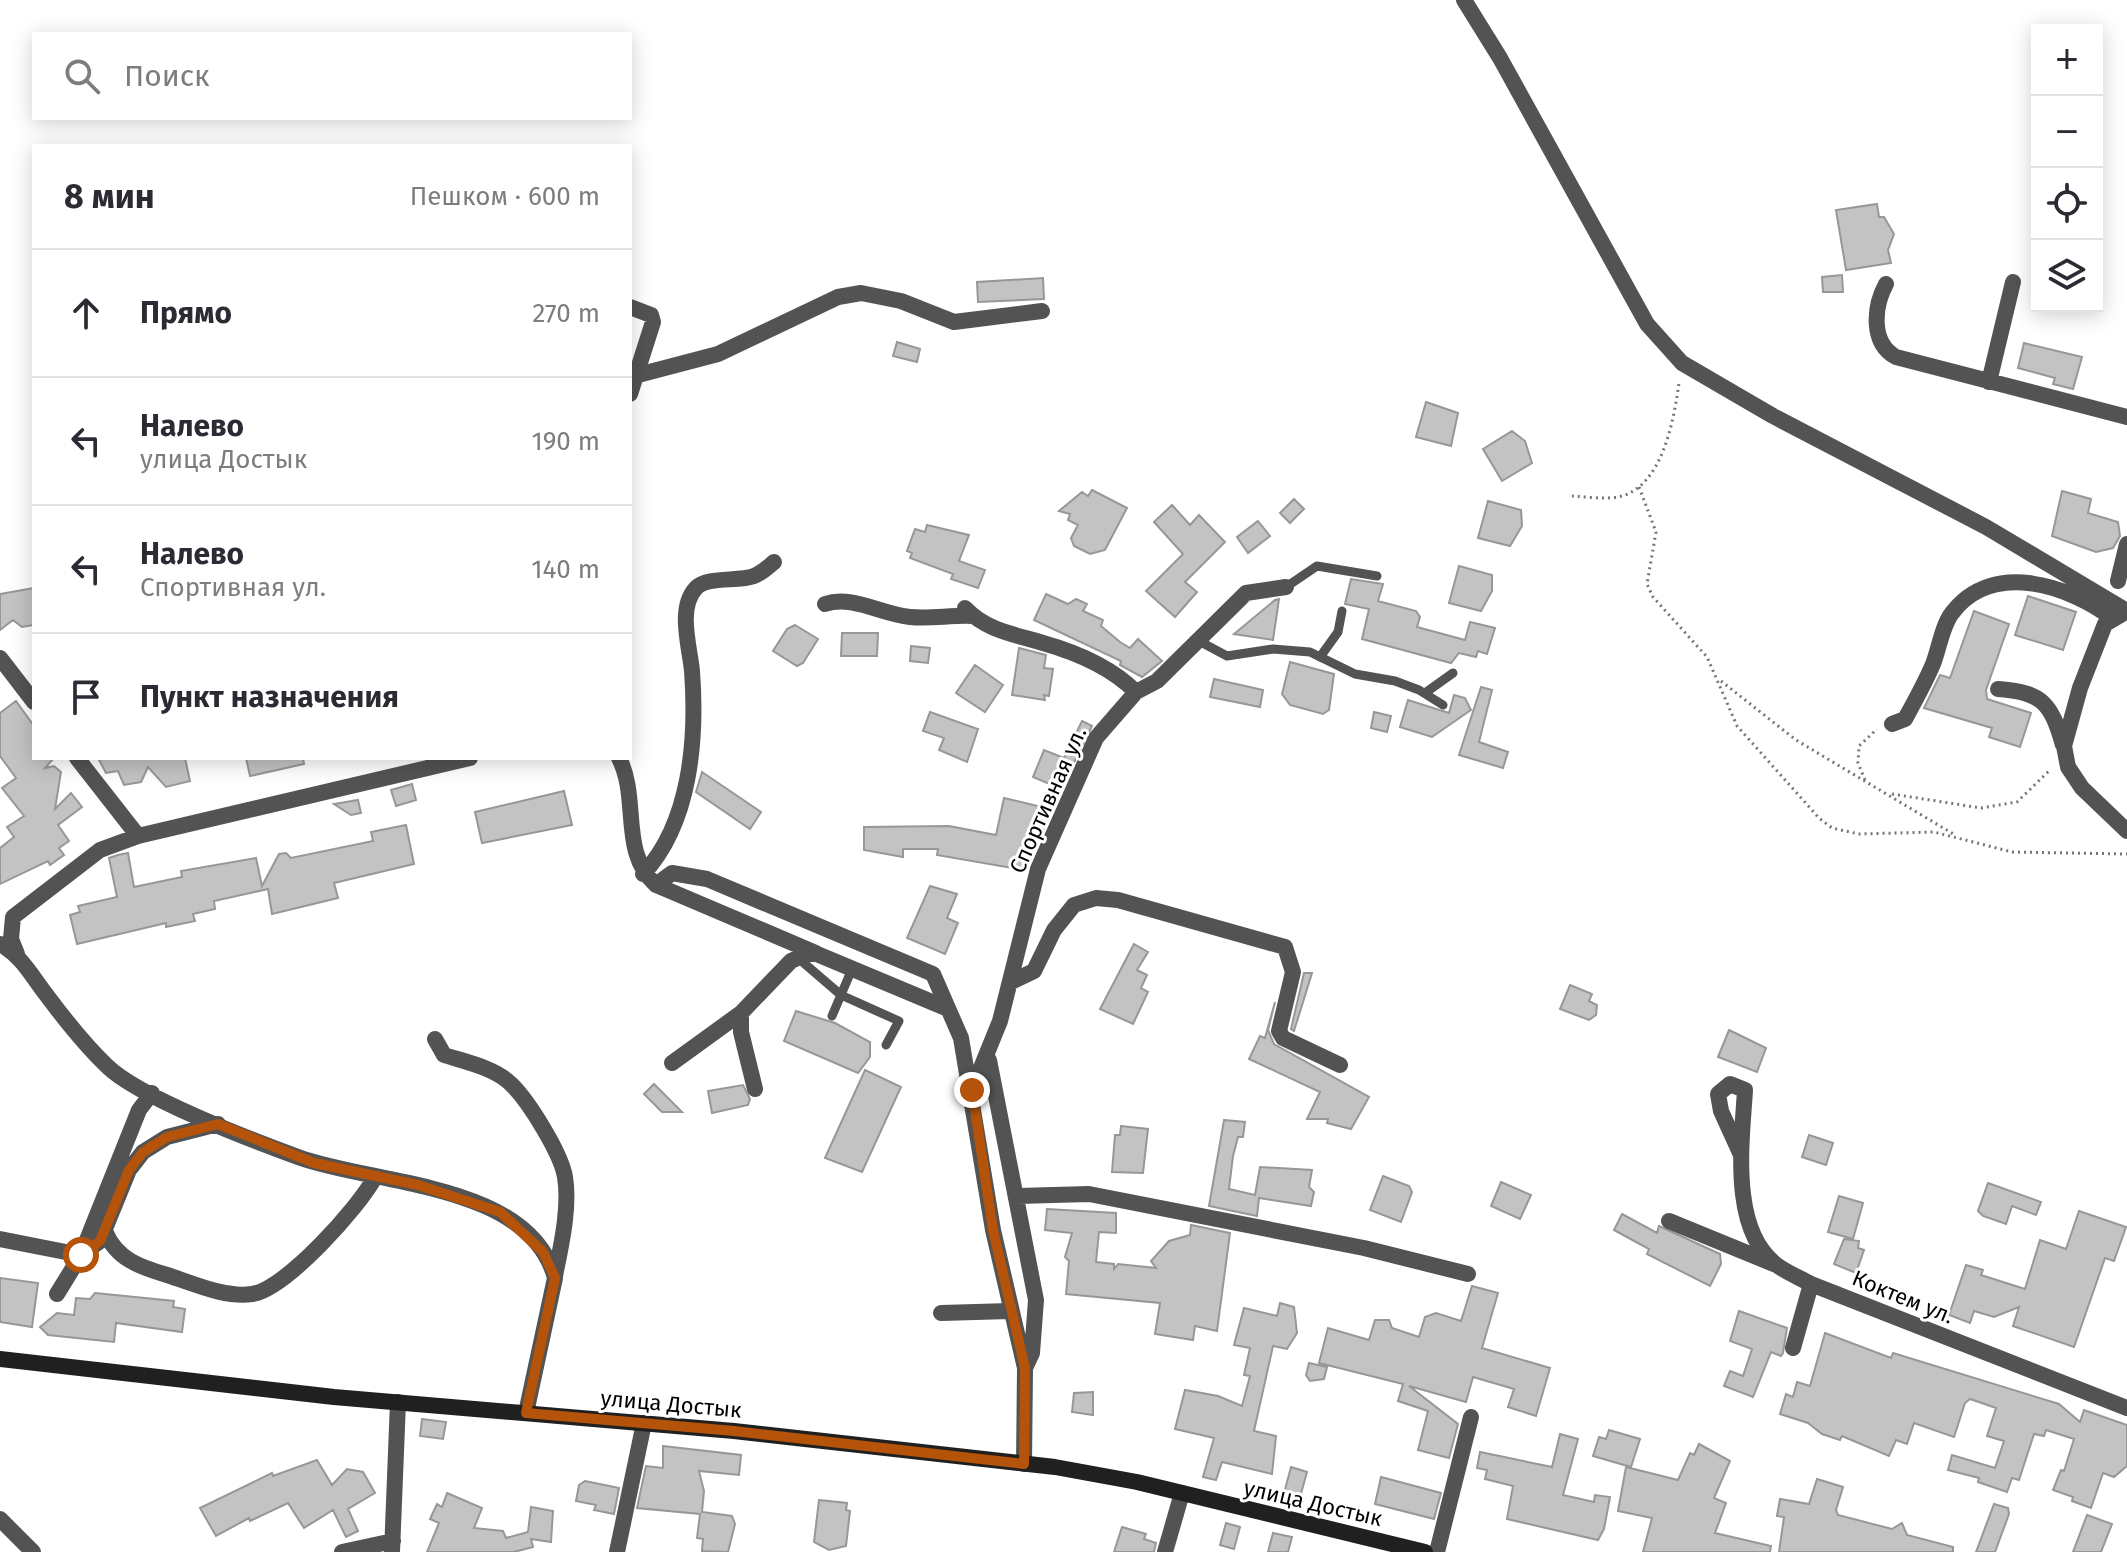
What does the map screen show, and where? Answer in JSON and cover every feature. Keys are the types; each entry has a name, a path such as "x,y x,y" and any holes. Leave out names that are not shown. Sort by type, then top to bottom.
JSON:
{"main road":[{"name":"улица Достык","path":"0,1359 1024,1464 1137,1482 1425,1552"}],"street":[{"path":"1464,0 1647,324 1682,363 1773,416 1986,527 2122,614"},
{"path":"1989,382 2013,282"},
{"path":"1886,284 1877,300 1876,314 1878,333 1889,353 2127,417"},
{"path":"638,375 718,354 838,297 861,293 901,301 954,322 1042,311"},
{"path":"632,308 651,315 653,322 632,389"},
{"path":"2118,581 2127,544"},
{"path":"650,879 686,782 691,752 692,670 686,642 691,597 705,582 733,582 758,575 774,562"},
{"path":"1892,724 1905,719 1933,664 1951,614 1976,590 2009,582 2038,583 2122,614"},
{"name":"Спортивная ул.","path":"972,1090 988,1056 1011,982 1025,912 1073,788 1096,738 1136,692 1157,681 1246,593 1286,587"},
{"path":"825,604 839,599 905,617 934,619 968,612 1008,636 1047,644 1106,669 1136,692"},
{"path":"2064,746 2080,688 2105,624 2122,614"},
{"path":"0,658 32,700"},
{"path":"14,677 32,673"},
{"path":"1998,689 2037,696 2049,708 2064,746 2068,767 2082,788 2127,831"},
{"path":"79,760 138,836"},
{"path":"461,760 138,836 100,850 13,917 11,939 17,954 48,997 109,1069 218,1124 314,1163 418,1185 500,1212 543,1252 555,1278"},
{"path":"620,760 627,783 635,857 650,879 947,1009"},
{"path":"650,879 672,873 707,879 933,974 961,1038 972,1090 983,1172 1010,1311 1025,1368 1024,1464"},
{"path":"1011,982 1034,971 1054,930 1074,905 1096,898 1118,900 1285,947 1293,972 1279,1031 1283,1038 1340,1065"},
{"path":"0,944 17,954"},
{"path":"672,1063 741,1013 798,958 817,954"},
{"path":"741,1013 741,1032 755,1089"},
{"path":"435,1039 444,1055 491,1071 512,1084 558,1157 565,1177 565,1208 555,1278 526,1413"},
{"path":"988,1056 1018,1196 1036,1300 1032,1353 1025,1368"},
{"path":"57,1294 81,1255 139,1110 152,1093"},
{"path":"0,1239 81,1255 100,1241 129,1170 143,1152 167,1137 218,1124"},
{"name":"Коктем ул.","path":"1741,1155 1742,1199 1757,1239 1776,1265 1811,1284 2127,1408"},
{"path":"105,1231 118,1254 140,1266 213,1289 252,1294 281,1280 340,1227 375,1177"},
{"path":"1018,1196 1089,1194 1119,1199 1364,1248 1468,1274"},
{"path":"1669,1221 1776,1265"},
{"path":"1793,1348 1811,1284"},
{"path":"941,1313 1010,1311"},
{"path":"342,1552 392,1546 398,1402"},
{"path":"1437,1552 1471,1417"},
{"path":"617,1552 644,1423"},
{"path":"1165,1552 1182,1493"},
{"path":"0,1519 33,1552"}],"lane":[{"path":"1286,587 1317,566 1377,576"},
{"path":"1320,657 1338,632 1342,611"},
{"path":"1197,640 1227,656 1273,649 1310,652 1355,674 1395,681 1425,693 1443,705"},
{"path":"1425,693 1453,673"},
{"path":"798,958 841,995 899,1021 886,1045"},
{"path":"832,1016 852,969"}],"path":[{"path":"1572,496 1624,496 1639,487 1654,469 1667,440 1682,363"},
{"path":"1639,487 1656,532 1647,584 1660,609 1707,657 1720,680 1737,726 1768,757 1802,802 1832,828 1859,834 1934,832 2012,852 2127,854"},
{"path":"1720,680 1796,740 1958,837"},
{"path":"1865,780 1858,763 1859,746 1867,735 1892,724"},
{"path":"1887,793 1981,808 2017,802 2043,780 2064,746"}],"building":[{"path":"1877,204 1879,217 1884,217 1894,234 1888,250 1891,263 1846,270 1836,210"},
{"path":"1842,275 1843,292 1823,292 1822,277"},
{"path":"1043,278 1044,299 978,302 977,282"},
{"path":"897,342 920,349 917,362 893,356"},
{"path":"2024,343 2082,357 2073,389 2053,384 2055,378 2018,368"},
{"path":"1426,402 1458,413 1451,446 1416,437"},
{"path":"1512,431 1525,441 1532,463 1502,481 1483,449"},
{"path":"1092,490 1127,508 1105,550 1090,554 1074,546 1071,538 1078,525 1068,520 1070,514 1059,511 1082,492 1088,496"},
{"path":"2062,491 2091,499 2088,513 2118,522 2120,536 2113,548 2096,552 2052,536"},
{"path":"1294,499 1304,509 1290,523 1280,513"},
{"path":"1488,501 1521,510 1522,526 1510,546 1478,538"},
{"path":"1172,505 1190,525 1199,515 1225,542 1185,582 1197,592 1175,617 1146,591 1183,554 1154,522"},
{"path":"1258,521 1270,536 1248,553 1237,537"},
{"path":"927,525 969,535 959,561 985,570 978,588 951,579 953,574 910,558 912,553 907,551 915,529 925,532"},
{"path":"1459,566 1492,575 1492,591 1481,611 1449,603"},
{"path":"1351,579 1383,584 1378,601 1416,611 1420,617 1417,627 1465,640 1470,622 1495,628 1487,654 1478,651 1476,657 1459,653 1451,663 1362,639 1369,609 1345,604"},
{"path":"32,588 32,625 22,627 13,620 0,630 0,594"},
{"path":"1046,594 1068,604 1076,599 1087,604 1083,611 1103,620 1101,626 1120,642 1130,648 1138,639 1162,661 1142,677 1120,665 1121,661 1034,620"},
{"path":"2028,596 2076,612 2063,650 2015,635"},
{"path":"1279,599 1273,640 1234,634 1275,600"},
{"path":"1974,611 2009,624 1986,690 1987,699 2031,713 2020,747 1989,737 1992,728 1924,708 1940,675 1950,678"},
{"path":"795,625 818,639 803,663 797,666 773,651 787,629"},
{"path":"842,633 878,633 877,656 841,656"},
{"path":"911,646 930,648 928,663 910,661"},
{"path":"1019,648 1046,655 1044,668 1053,669 1049,696 1044,695 1045,700 1012,695"},
{"path":"1290,662 1334,674 1329,710 1323,714 1290,705 1282,694"},
{"path":"975,665 1003,685 985,712 956,693"},
{"path":"1214,679 1263,690 1260,707 1210,697"},
{"path":"1481,687 1492,690 1479,742 1508,752 1503,768 1459,755"},
{"path":"1454,695 1465,698 1471,710 1432,737 1400,727 1408,700 1449,713"},
{"path":"16,701 32,723 32,760 52,760 45,768 54,766 61,772 55,809 71,793 82,807 58,825 69,841 59,848 64,855 50,865 48,861 0,884 0,848 14,837 7,827 24,816 2,788 16,778 0,756 0,713"},
{"path":"930,712 978,729 967,762 939,750 944,738 923,731"},
{"path":"1374,712 1391,716 1387,732 1371,728"},
{"path":"1082,721 1092,726 1061,789 1033,777 1044,750 1064,758"},
{"path":"99,760 185,760 190,781 166,787 148,767 141,782 124,785 118,771 106,773"},
{"path":"246,760 303,760 304,764 250,776"},
{"path":"702,772 761,812 750,829 696,792"},
{"path":"412,784 416,800 396,806 391,790"},
{"path":"564,791 572,825 482,843 475,812"},
{"path":"1004,798 1042,807 1047,821 1037,843 1029,841 1024,870 937,855 938,849 903,849 903,857 864,850 864,827 949,826 996,835"},
{"path":"358,800 361,813 351,815 334,804"},
{"path":"406,825 414,864 334,883 338,898 272,914 268,889 214,901 215,909 193,914 195,921 166,927 166,923 77,944 70,915 80,912 78,906 117,897 109,858 128,853 134,887 182,877 181,871 256,858 262,886 279,854 286,853 291,858 373,841 371,832"},
{"path":"930,886 957,894 947,918 958,923 945,954 907,938"},
{"path":"1134,944 1148,952 1137,970 1147,975 1141,988 1148,992 1133,1024 1100,1009"},
{"path":"1304,973 1312,973 1294,1031 1291,1029"},
{"path":"1570,985 1592,994 1589,1001 1597,1005 1596,1015 1589,1020 1560,1009"},
{"path":"1275,1002 1268,1030 1274,1044 1369,1097 1351,1129 1327,1123 1328,1119 1307,1119 1320,1092 1249,1059 1260,1036 1265,1038"},
{"path":"796,1011 835,1023 870,1042 870,1057 858,1073 784,1041"},
{"path":"1729,1030 1766,1048 1757,1072 1718,1057"},
{"path":"865,1070 901,1087 862,1172 825,1158"},
{"path":"654,1084 682,1112 662,1112 644,1094"},
{"path":"743,1085 750,1099 748,1105 712,1113 708,1091"},
{"path":"1224,1120 1245,1122 1243,1137 1238,1137 1233,1156 1229,1189 1255,1195 1260,1167 1312,1170 1309,1187 1314,1192 1311,1206 1259,1198 1257,1216 1209,1206"},
{"path":"1121,1126 1148,1129 1143,1173 1112,1172 1115,1135 1120,1135"},
{"path":"1809,1135 1833,1143 1826,1165 1802,1157"},
{"path":"1383,1176 1409,1186 1412,1192 1401,1222 1370,1210"},
{"path":"1501,1182 1531,1195 1520,1219 1491,1206"},
{"path":"1988,1183 2041,1202 2036,1215 2012,1206 2006,1224 1983,1216 1978,1211"},
{"path":"1839,1196 1863,1203 1853,1239 1828,1232"},
{"path":"1047,1209 1116,1213 1116,1233 1099,1232 1096,1262 1114,1264 1114,1269 1118,1264 1156,1268 1151,1261 1169,1241 1190,1235 1191,1225 1230,1233 1217,1331 1195,1326 1193,1340 1155,1334 1160,1303 1066,1294 1069,1261 1065,1257 1072,1233 1045,1230"},
{"path":"2079,1211 2126,1227 2114,1261 2105,1258 2074,1347 2013,1326 2019,1307 1994,1317 1974,1311 1970,1323 1949,1315 1966,1265 1983,1270 1981,1275 2025,1289 2040,1240 2066,1249"},
{"path":"1622,1214 1657,1233 1659,1226 1720,1254 1721,1264 1710,1286 1647,1254 1649,1249 1614,1230"},
{"path":"1844,1239 1859,1241 1858,1248 1864,1250 1856,1273 1834,1264"},
{"path":"0,1278 38,1283 32,1327 0,1322"},
{"path":"1472,1286 1498,1293 1482,1348 1550,1368 1536,1416 1508,1407 1514,1389 1473,1377 1466,1402 1409,1386 1458,1424 1449,1458 1418,1450 1428,1411 1398,1401 1403,1384 1319,1363 1328,1328 1369,1340 1375,1320 1389,1320 1392,1328 1419,1337 1425,1317 1436,1313 1461,1321"},
{"path":"95,1293 174,1301 173,1307 185,1309 182,1332 116,1323 114,1342 48,1335 40,1327 57,1313 74,1315 76,1298 90,1299"},
{"path":"1280,1303 1294,1307 1297,1333 1287,1349 1273,1346 1254,1431 1276,1436 1272,1474 1222,1462 1216,1480 1203,1477 1214,1438 1175,1429 1185,1390 1218,1396 1242,1406 1250,1376 1244,1375 1250,1348 1234,1345 1244,1308 1277,1316"},
{"path":"1739,1311 1787,1328 1783,1353 1781,1356 1771,1352 1753,1397 1724,1386 1730,1371 1743,1376 1752,1349 1730,1341"},
{"path":"1825,1333 1891,1358 1893,1353 2059,1404 2080,1422 2084,1410 2127,1425 2127,1466 2114,1477 2103,1473 2091,1508 2053,1490 2061,1470 2064,1471 2074,1439 2046,1430 2044,1436 2034,1434 2019,1480 2012,1478 2007,1492 1978,1482 1979,1478 1948,1470 1952,1455 1995,1468 2004,1441 1987,1436 1996,1408 1970,1399 1965,1403 1954,1437 1914,1423 1907,1444 1896,1440 1889,1456 1842,1436 1840,1440 1822,1434 1808,1423 1780,1414 1786,1394 1793,1397 1797,1382 1810,1386"},
{"path":"1309,1363 1327,1367 1324,1379 1310,1381 1306,1375"},
{"path":"1093,1392 1093,1415 1072,1412 1074,1393"},
{"path":"422,1419 446,1422 443,1439 420,1436"},
{"path":"1609,1430 1640,1439 1631,1467 1593,1456 1599,1437 1606,1439"},
{"path":"1560,1434 1578,1439 1563,1495 1594,1502 1595,1495 1610,1497 1604,1529 1598,1540 1507,1519 1513,1486 1485,1479 1487,1470 1477,1468 1480,1452 1552,1467"},
{"path":"1699,1444 1730,1461 1714,1498 1726,1503 1715,1533 1771,1546 1770,1552 1643,1552 1652,1518 1618,1511 1626,1467 1678,1480 1690,1453 1694,1455"},
{"path":"663,1446 741,1455 739,1475 699,1471 704,1491 702,1512 732,1516 735,1524 728,1552 702,1551 703,1539 697,1538 700,1514 637,1508 646,1466 663,1468"},
{"path":"317,1460 332,1485 347,1469 363,1472 375,1493 348,1509 358,1531 346,1537 333,1510 304,1528 288,1503 250,1521 249,1518 216,1536 200,1508 272,1473 273,1476"},
{"path":"1291,1467 1307,1472 1299,1501 1283,1497"},
{"path":"1381,1477 1441,1493 1434,1519 1375,1504"},
{"path":"1817,1479 1843,1487 1836,1510 1838,1515 1892,1529 1902,1523 1907,1535 1953,1547 1953,1552 1779,1552 1784,1517 1777,1516 1780,1499 1809,1504"},
{"path":"585,1481 619,1488 614,1514 594,1510 596,1505 576,1501 579,1485"},
{"path":"447,1493 482,1508 474,1528 503,1531 506,1538 528,1532 531,1507 553,1511 551,1542 531,1539 533,1547 514,1552 427,1552 439,1523 430,1519 437,1504 442,1507"},
{"path":"819,1500 847,1503 846,1510 850,1511 846,1546 829,1550 814,1542"},
{"path":"1994,1504 2008,1508 2009,1514 1995,1552 1976,1552"},
{"path":"2087,1515 2112,1524 2101,1552 2073,1552"},
{"path":"1226,1523 1240,1527 1234,1549 1220,1545"},
{"path":"1122,1527 1146,1534 1144,1539 1156,1543 1154,1552 1114,1552"},
{"path":"1273,1533 1292,1537 1288,1552 1268,1552"}],"route":[{"path":"81,1255 100,1241 129,1170 143,1152 167,1137 218,1124 314,1163 418,1185 485,1206 500,1212 526,1233 551,1263 555,1278 526,1413 734,1431 1024,1464 1025,1368 993,1230 972,1090"}]}
